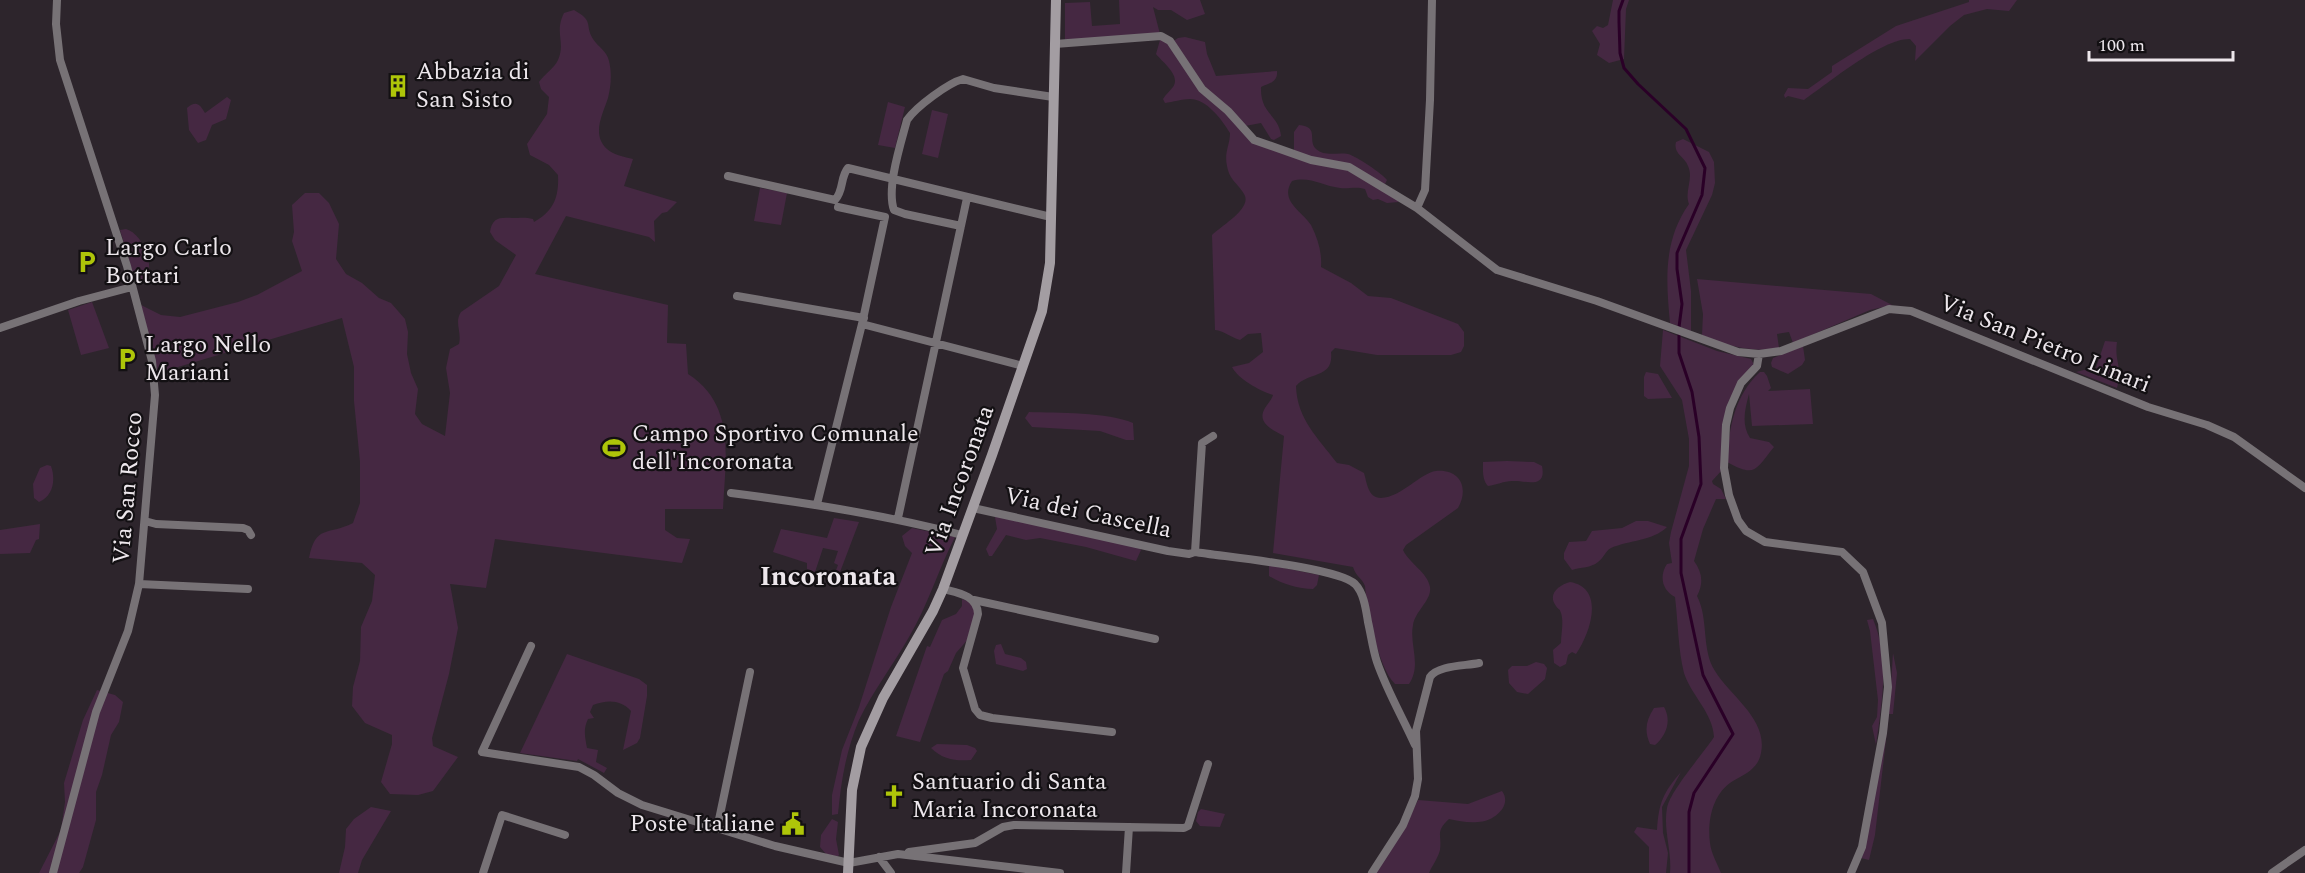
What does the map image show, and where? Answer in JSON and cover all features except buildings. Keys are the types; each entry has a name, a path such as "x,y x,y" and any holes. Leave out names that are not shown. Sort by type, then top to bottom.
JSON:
{"main road":[{"name":"Via Incoronata","path":"849,868 852,790 861,747 883,698 933,611 943,589 1036,330 1043,301 1050,263 1056,0"}],"street":[{"name":"Via San Rocco","path":"53,873 96,712 128,631 139,584 155,395 152,361 132,286 60,60 56,24 57,0"},
{"path":"1417,208 1425,190 1431,100 1432,0"},
{"path":"1055,44 1161,36 1170,41 1202,89 1228,111 1254,140 1311,160 1349,167 1417,208 1497,270 1597,300 1738,352 1759,354 1757,366 1741,383 1730,408 1726,425 1724,468 1729,495 1738,520 1746,531 1765,542 1842,552 1863,572 1882,623 1888,687 1862,848 1851,873"},
{"path":"961,226 894,210 891,201 894,178 908,120 913,112 959,80 1053,97"},
{"path":"728,176 834,200 838,196 848,168 1051,217"},
{"path":"898,518 967,198"},
{"path":"817,504 863,321 885,217 838,207"},
{"path":"0,328 132,286"},
{"path":"737,296 863,321 1023,366"},
{"name":"Via San Pietro Linari","path":"1759,354 1781,351 1889,309 1911,311 2148,406 2234,436 2305,488"},
{"name":"Via dei Cascella","path":"1195,552 1202,443 1213,436"},
{"path":"731,493 817,504 898,518 962,535"},
{"name":"Via dei Cascella","path":"973,508 1189,554 1195,552 1293,566 1348,579 1359,590 1366,610 1377,662 1415,746"},
{"path":"145,521 156,524 243,528 251,535"},
{"path":"139,584 248,589"},
{"path":"943,589 974,600 1155,639"},
{"path":"974,600 978,614 963,668 975,709 980,715 1112,732"},
{"path":"531,646 482,752 579,767 618,793 642,805 717,830 849,868 879,857 975,843 1003,827 1014,825 1184,828 1188,825 1208,764"},
{"path":"1372,873 1403,825 1415,796 1418,779 1415,746 1418,720 1427,683 1433,672 1479,663"},
{"path":"717,830 750,672"},
{"path":"483,873 502,815 565,836"},
{"path":"1126,873 1129,828"},
{"path":"2272,873 2305,850"},
{"path":"898,854 1060,873"},
{"path":"879,857 891,873"},
{"path":"997,873 1005,866"}],"shaded area":[{"path":"1119,0 1200,0 1205,14 1187,20 1171,10 1158,10 1153,7 1160,34 1065,41 1065,3 1090,2 1092,26 1120,24"},
{"path":"1613,0 1629,0 1626,9 1624,59 1609,63 1597,55 1600,44 1592,31 1597,26 1603,28 1608,25"},
{"path":"1969,0 2017,0 2009,11 1987,9 1964,15 1915,61 1916,46 1910,39 1899,41 1871,53 1804,100 1788,96 1785,98 1784,95 1788,88 1808,89 1832,72 1832,66 1896,26 1969,2"},
{"path":"574,10 585,17 590,34 609,61 611,70 608,98 599,130 602,143 610,151 633,159 624,186 677,202 654,221 655,242 649,237 566,216 535,274 668,305 667,343 686,344 688,374 704,387 714,401 721,418 726,453 723,509 665,509 665,530 677,538 690,539 682,563 495,539 486,588 450,584 458,628 449,674 432,738 433,746 458,757 433,791 418,795 390,794 381,782 392,744 392,735 365,723 352,706 353,687 360,661 361,627 372,601 375,575 362,563 309,558 319,535 353,523 360,503 360,462 354,401 354,367 342,318 158,373 141,305 161,315 180,317 257,295 302,271 292,241 294,232 292,205 305,193 319,193 329,203 339,224 336,259 346,274 362,283 379,298 391,303 405,319 408,332 407,354 411,373 418,389 415,414 422,424 445,436 450,393 446,368 450,349 459,344 459,316 461,312 499,286 516,255 495,240 490,232 492,224 497,219 503,218 528,218 533,219 534,222 551,208 556,197 558,175 549,165 530,155 527,144 547,114 549,97 541,89 539,82 558,60 561,48 560,26 564,13"},
{"path":"1185,37 1205,42 1216,76 1277,71 1275,80 1261,87 1261,96 1266,109 1280,129 1281,136 1274,140 1271,139 1261,123 1245,126 1204,89 1172,42"},
{"path":"1160,40 1166,40 1193,79 1251,139 1348,169 1399,199 1398,202 1387,203 1368,197 1365,189 1362,188 1340,188 1310,180 1292,181 1288,194 1290,200 1311,225 1318,240 1321,267 1351,283 1368,296 1391,298 1458,324 1464,332 1464,346 1461,352 1451,355 1377,355 1335,348 1331,352 1329,367 1325,371 1301,381 1296,386 1300,408 1310,428 1337,463 1349,465 1364,473 1373,496 1389,497 1436,471 1452,473 1462,487 1463,494 1458,508 1406,545 1403,550 1426,577 1430,587 1430,592 1414,620 1412,632 1415,670 1409,684 1395,684 1383,665 1371,623 1365,586 1353,567 1273,553 1284,436 1264,422 1263,413 1273,395 1250,384 1232,367 1249,363 1263,352 1261,333 1248,334 1240,340 1215,330 1212,235 1240,211 1246,199 1228,171 1226,157 1230,133 1218,117 1208,106 1196,100 1187,99 1165,103 1163,99 1173,87 1175,78 1156,54"},
{"path":"227,97 231,100 226,119 212,125 206,140 198,143 189,130 187,108 198,104 205,113"},
{"path":"888,102 905,107 895,148 878,145"},
{"path":"932,110 948,114 938,158 922,154"},
{"path":"1299,125 1309,128 1316,149 1327,154 1352,155 1385,177 1387,180 1385,184 1349,167 1302,156 1294,150 1294,132"},
{"path":"1683,139 1709,152 1714,162 1715,183 1712,195 1686,250 1691,291 1691,331 1670,323 1667,276 1675,232 1689,204 1690,171 1675,146 1676,142"},
{"path":"760,188 787,193 781,225 754,221"},
{"path":"126,229 141,241 147,255 148,277 143,283 136,283 120,230"},
{"path":"1697,279 1871,294 1892,305 1870,310 1793,343 1789,332 1777,334 1779,348 1749,349 1702,335 1703,314"},
{"path":"92,302 109,348 81,355 68,310"},
{"path":"1663,330 1717,351 1751,359 1755,367 1735,389 1723,469 1712,481 1721,489 1726,499 1716,499 1703,529 1694,561 1701,578 1701,587 1697,596 1703,614 1706,644 1711,662 1715,671 1753,719 1762,741 1757,763 1726,786 1713,808 1710,843 1721,873 1670,873 1666,824 1669,801 1714,737 1710,720 1684,673 1675,597 1667,591 1663,582 1663,573 1667,564 1672,563 1669,543 1689,466 1689,439 1682,400 1660,366"},
{"path":"2105,341 2117,342 2119,374 2117,388 2076,372 2095,371"},
{"path":"1803,346 1805,360 1802,365 1788,374 1772,367 1773,358"},
{"path":"1646,372 1658,374 1672,398 1648,399 1644,396"},
{"path":"1760,372 1764,372 1767,376 1771,388 1768,391 1810,389 1813,424 1752,426 1749,394 1745,416 1747,433 1750,438 1769,442 1774,447 1758,466 1744,470 1727,462 1729,437 1734,413 1744,391"},
{"path":"1029,412 1082,414 1123,419 1133,423 1134,440 1126,440 1100,431 1032,427 1025,418"},
{"path":"1483,462 1534,462 1542,466 1541,478 1534,482 1509,481 1488,486 1484,478"},
{"path":"51,466 52,487 47,496 39,502 34,498 33,484 40,468"},
{"path":"999,515 1139,546 1141,550 1136,561 1086,547 1040,538 1026,540 1006,535 992,556 989,556 986,549 997,529 995,517"},
{"path":"834,518 859,522 837,580 833,578 838,565 834,563 838,551 823,548 815,572 807,569 807,563 773,552 781,529 827,538"},
{"path":"1636,521 1648,521 1667,527 1648,538 1611,548 1600,560 1589,566 1572,570 1564,559 1569,542 1586,541 1592,531 1622,528"},
{"path":"40,524 39,539 36,540 30,553 0,554 0,530"},
{"path":"912,528 955,537 916,625 859,720 845,766 838,814 832,815 832,795 842,750 912,553 905,546 902,536"},
{"path":"1269,565 1319,575 1317,585 1313,589 1307,589 1279,581 1269,576"},
{"path":"1570,582 1581,586 1588,593 1592,613 1586,635 1576,654 1572,652 1568,655 1566,664 1560,667 1554,663 1553,650 1561,643 1562,620 1553,598 1558,588"},
{"path":"962,599 975,604 974,623 969,638 956,653 948,671 944,674 920,742 896,736 927,646 930,647 942,620 956,614 962,606"},
{"path":"1873,619 1883,666 1876,745 1872,726 1877,717 1878,700 1867,620"},
{"path":"1001,644 1005,654 1021,658 1026,662 1027,669 1023,671 996,664 994,651 996,645"},
{"path":"1893,653 1897,673 1893,714 1889,714 1875,835 1869,860 1861,858 1890,700"},
{"path":"567,654 639,679 647,685 640,738 637,743 623,750 631,711 622,704 613,702 593,705 590,712 594,718 588,719 585,730 587,748 598,750 596,762 607,768 604,773 578,759 577,761 520,753"},
{"path":"1536,662 1544,664 1547,668 1545,679 1528,694 1517,692 1509,683 1508,670 1512,666 1527,666"},
{"path":"97,690 115,695 123,702 119,722 111,735 96,792 96,820 83,867 79,873 39,873 61,830 65,802 64,783 83,720"},
{"path":"1664,707 1668,718 1667,728 1655,745 1650,744 1647,730 1649,717 1654,708"},
{"path":"937,744 967,745 977,751 971,760 955,760 940,755 931,748"},
{"path":"1681,772 1662,807 1663,833 1668,853 1666,873 1649,873 1649,847 1634,832 1637,827 1657,830 1663,798"},
{"path":"1502,791 1505,797 1503,807 1490,819 1464,822 1449,819 1445,823 1440,833 1440,850 1429,873 1375,873 1407,823 1418,800 1468,804"},
{"path":"371,807 391,811 362,860 358,873 339,873 345,847 346,829 354,819"},
{"path":"1201,809 1225,814 1220,827 1200,826 1196,821"},
{"path":"832,819 838,822 836,839 839,855 837,857 826,854 820,847 821,835"}],"waterway":[{"path":"1623,0 1619,11 1619,22 1620,53 1624,68 1686,129 1705,168 1702,195 1677,253 1682,304 1679,353 1692,392 1699,437 1701,484 1681,539 1681,573 1703,675 1733,734 1694,793 1689,812 1689,873"}],"place":[{"name":"Abbazia di San Sisto","path":"398,86"},
{"name":"Largo Carlo Bottari","path":"87,262"},
{"name":"Largo Nello Mariani","path":"127,359"},
{"name":"Campo Sportivo Comunale dell'Incoronata","path":"614,448"},
{"name":"Santuario di Santa Maria Incoronata","path":"894,796"},
{"name":"Poste Italiane","path":"793,824"}],"district":[{"name":"Incoronata","path":"828,577"}]}
